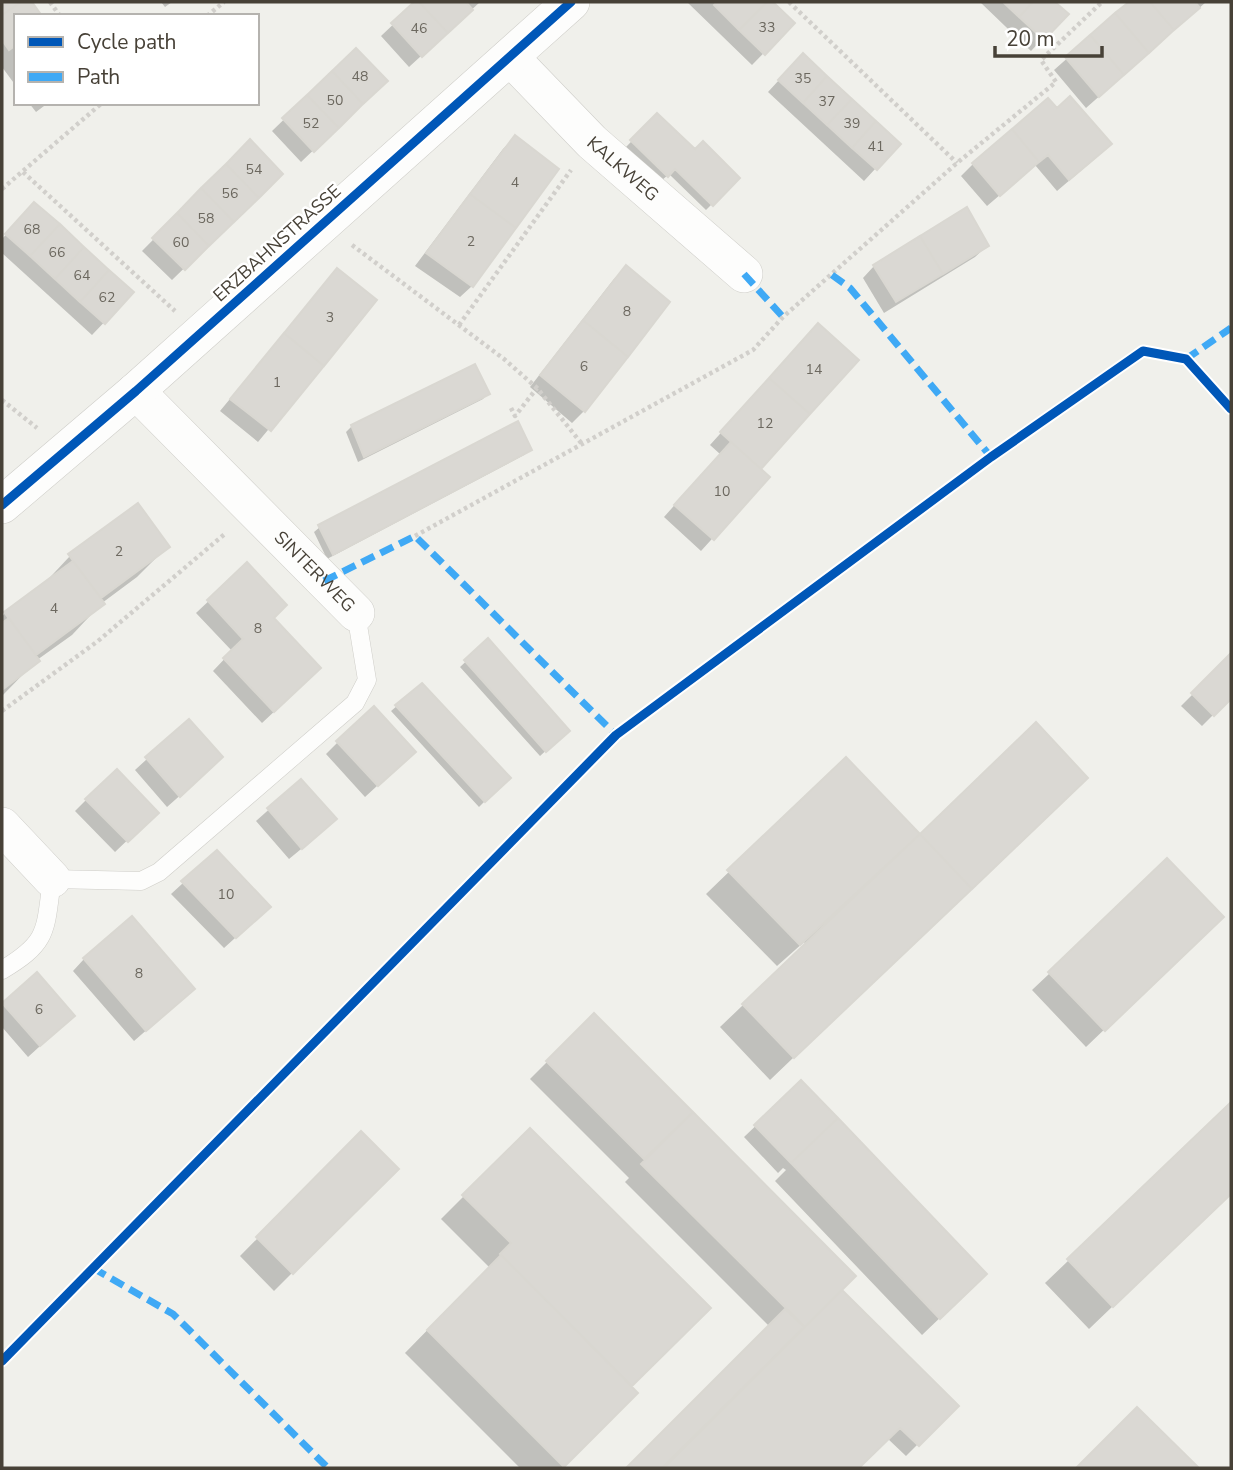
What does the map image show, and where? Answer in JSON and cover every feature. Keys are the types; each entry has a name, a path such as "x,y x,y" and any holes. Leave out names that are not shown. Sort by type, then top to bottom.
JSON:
{"street":[{"name":"ERZBAHNSTRASSE","path":"2,505 136,391 571,2"},
{"name":"KALKWEG","path":"510,57 592,142 744,274"},
{"name":"SINTERWEG","path":"136,391 356,613"},
{"path":"2,826 52,879"}],"lane":[{"name":"SINTERWEG","path":"52,879 141,881 159,872 355,703 367,680 356,613"},
{"path":"2,971 28,955 46,930 52,879"}],"path":[{"path":"209,14 224,2"},
{"path":"789,2 957,163"},
{"path":"415,537 753,349 783,317 957,163 1056,82 1041,60 1102,2"},
{"path":"2,189 100,105"},
{"path":"458,325 592,142"},
{"path":"23,172 199,334"},
{"path":"324,223 537,388 582,444"},
{"path":"511,408 515,416 537,388"},
{"path":"2,400 66,450"},
{"path":"2,711 97,641 194,562 253,509"}],"building":[{"path":"2,2 21,2 2,15"},
{"path":"21,2 32,2 41,14 14,14 14,46 9,50 2,40 2,15"},
{"path":"414,2 419,2 448,33 422,57 391,23"},
{"path":"419,2 466,2 473,10 448,33"},
{"path":"717,2 767,2 739,30 714,5"},
{"path":"767,2 773,2 795,23 765,55 739,30"},
{"path":"1003,2 1033,2 1019,17"},
{"path":"1033,2 1055,2 1069,14 1044,40 1019,17"},
{"path":"1129,2 1150,2 1174,30 1149,53 1115,13"},
{"path":"1150,2 1195,2 1200,8 1174,30"},
{"path":"1115,13 1149,53 1124,75 1090,35"},
{"path":"1090,35 1124,75 1099,97 1065,57"},
{"path":"356,48 388,81 363,104 332,71"},
{"path":"803,53 827,76 803,103 778,80"},
{"path":"332,71 363,104 339,128 307,95"},
{"path":"827,76 852,99 827,125 803,103"},
{"path":"307,95 339,128 314,152 282,118"},
{"path":"1070,96 1112,144 1069,180 1048,155 1039,162 1012,129 1048,98 1057,108"},
{"path":"852,99 876,121 852,148 827,125"},
{"path":"657,113 695,149 703,141 740,178 713,206 675,169 668,177 630,140"},
{"path":"876,121 901,144 877,170 852,148"},
{"path":"1012,129 1039,162 1000,196 972,163"},
{"path":"515,135 559,169 516,228 470,194"},
{"path":"250,139 283,174 259,198 226,164"},
{"path":"226,164 259,198 234,222 201,188"},
{"path":"201,188 234,222 209,246 177,213"},
{"path":"470,194 516,228 473,287 426,253"},
{"path":"34,202 60,224 30,256 5,234"},
{"path":"967,207 989,246 943,274 920,236"},
{"path":"177,213 209,246 185,270 152,238"},
{"path":"60,224 84,247 55,279 30,256"},
{"path":"920,236 943,274 896,302 873,265"},
{"path":"84,247 109,270 80,302 55,279"},
{"path":"626,265 670,302 628,357 583,320"},
{"path":"337,268 377,300 324,366 284,333"},
{"path":"109,270 134,292 105,324 80,302"},
{"path":"583,320 628,357 585,412 540,375"},
{"path":"818,323 859,360 810,414 769,378"},
{"path":"284,333 324,366 271,431 230,399"},
{"path":"475,364 490,394 364,457 351,425"},
{"path":"769,378 810,414 761,469 720,432"},
{"path":"518,421 532,450 333,555 318,525"},
{"path":"731,442 770,477 714,540 674,505"},
{"path":"138,503 170,547 101,598 68,554"},
{"path":"73,561 105,604 36,655 4,612"},
{"path":"247,562 287,605 274,618 321,668 274,712 223,658 243,639 207,600"},
{"path":"9,618 40,661 2,690 2,623"},
{"path":"488,638 570,731 546,752 464,660"},
{"path":"1231,653 1231,699 1214,716 1191,693"},
{"path":"422,683 511,778 485,802 395,705"},
{"path":"374,706 416,752 378,786 336,741"},
{"path":"189,719 223,757 180,797 145,757"},
{"path":"1036,722 1088,778 972,889 920,834"},
{"path":"846,757 920,834 800,945 727,870"},
{"path":"117,769 159,813 128,842 85,799"},
{"path":"301,779 337,819 302,849 267,808"},
{"path":"920,834 972,889 794,1058 742,1004"},
{"path":"217,850 271,907 236,938 181,881"},
{"path":"1167,858 1224,917 1105,1031 1048,972"},
{"path":"132,916 195,989 146,1031 83,958"},
{"path":"37,972 75,1016 40,1046 2,1003"},
{"path":"594,1013 693,1112 644,1159 546,1061"},
{"path":"801,1080 838,1118 791,1163 754,1125"},
{"path":"1231,1102 1231,1194 1113,1307 1067,1259"},
{"path":"693,1112 856,1276 805,1327 641,1164"},
{"path":"838,1118 987,1274 940,1319 791,1163"},
{"path":"530,1128 711,1308 632,1386 500,1254 511,1243 462,1195"},
{"path":"361,1131 399,1169 293,1274 256,1237"},
{"path":"501,1255 638,1393 564,1467 427,1330"},
{"path":"842,1290 959,1406 919,1446 900,1428 859,1468 665,1467"},
{"path":"785,1309 804,1327 662,1468 626,1468"},
{"path":"1137,1407 1199,1468 1076,1468"}],"marked path":[{"path":"744,274 783,317"},
{"path":"832,275 850,288 991,457"},
{"path":"1186,359 1231,328"},
{"path":"324,581 415,536 616,735"},
{"path":"93,1268 173,1314 328,1468"}],"cycle path":[{"path":"2,505 136,391 571,2"},
{"path":"2,1361 616,735 991,457 1143,351 1186,359 1231,409"}]}
